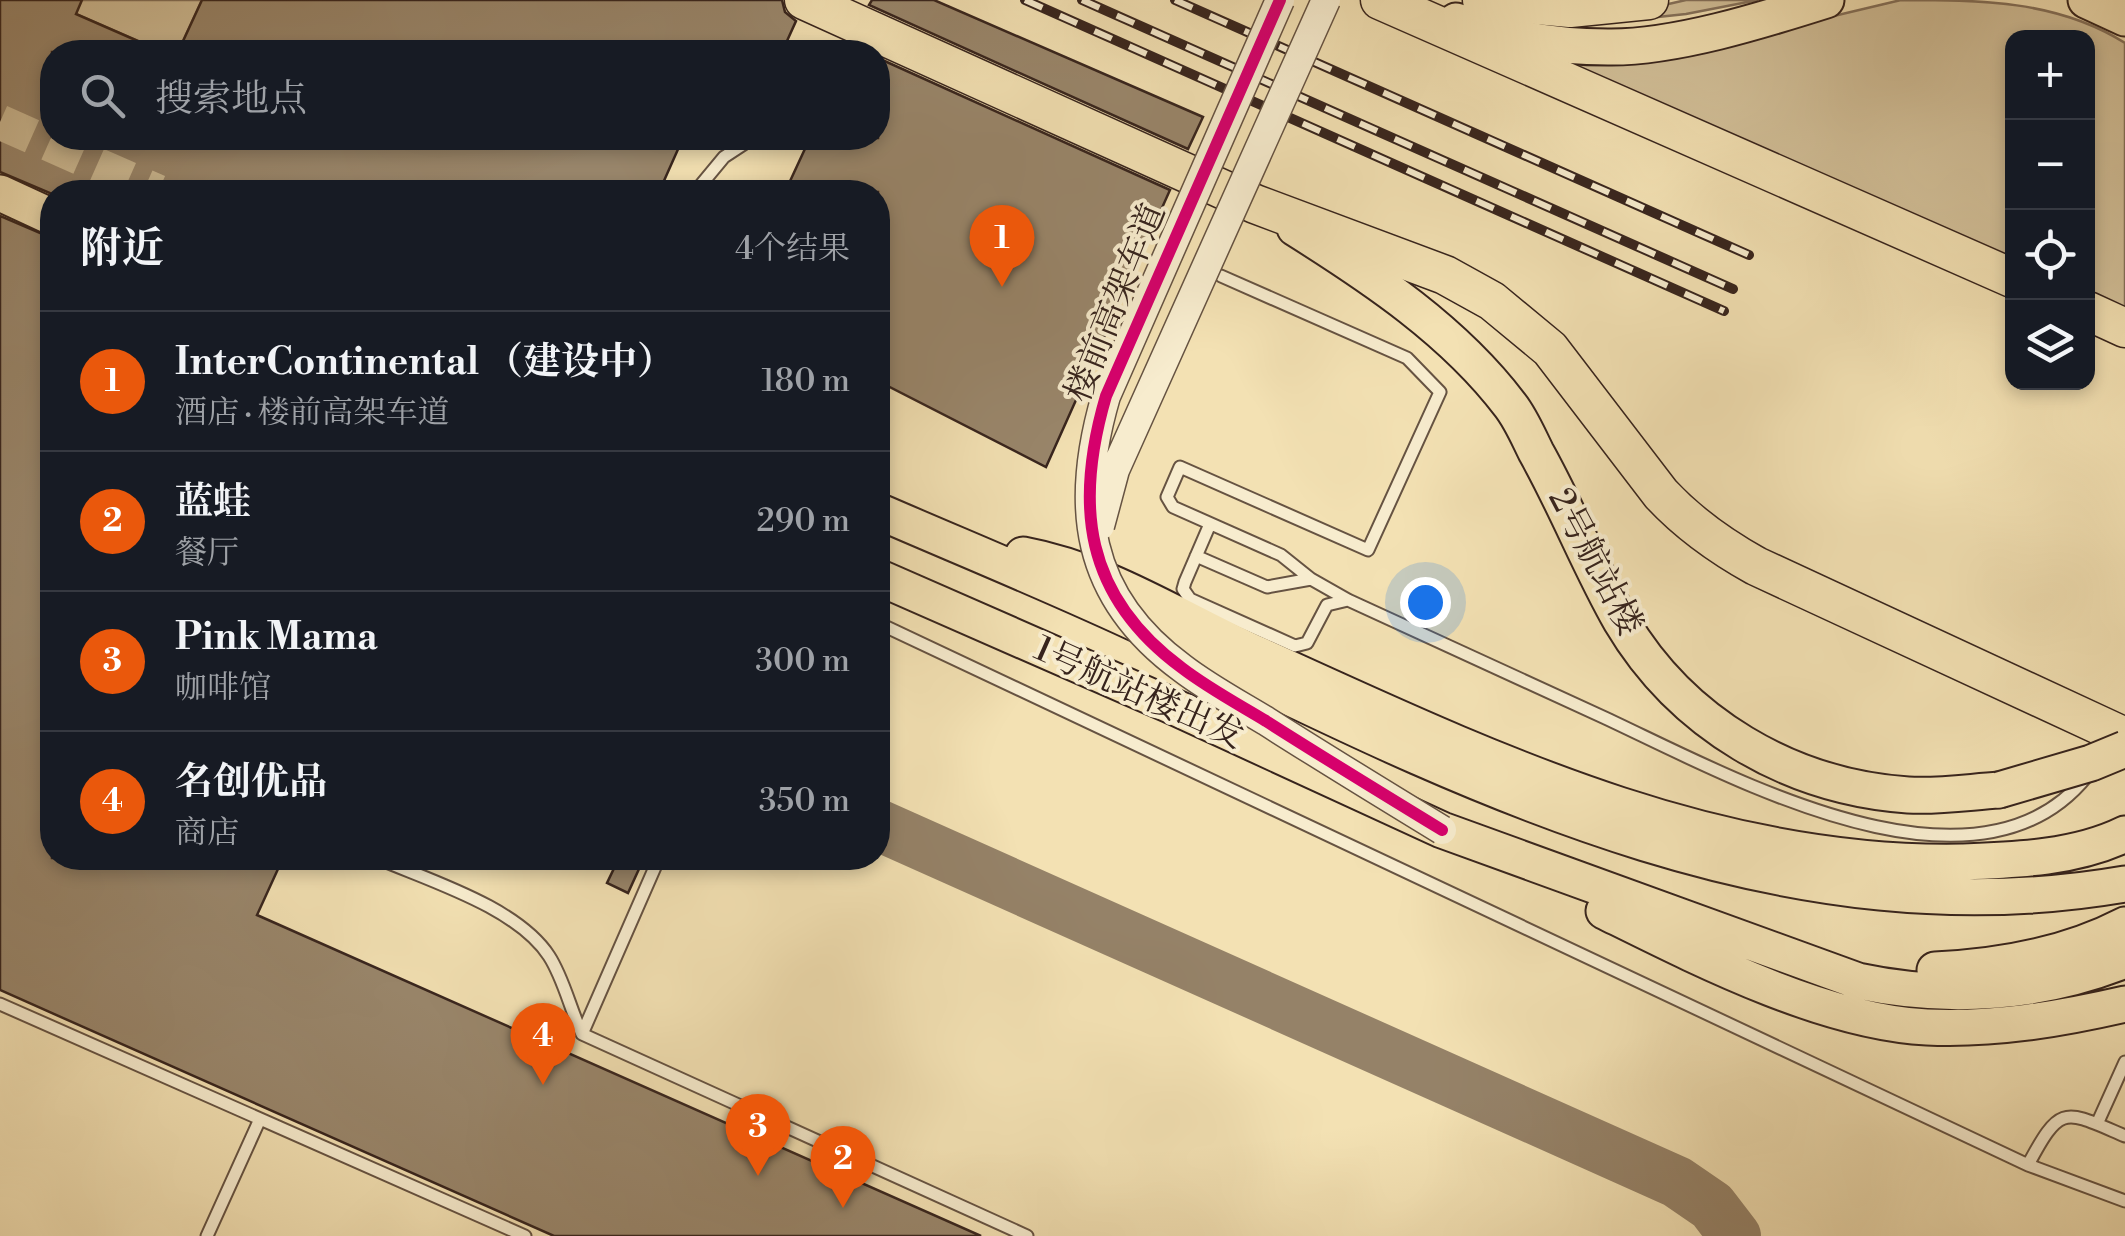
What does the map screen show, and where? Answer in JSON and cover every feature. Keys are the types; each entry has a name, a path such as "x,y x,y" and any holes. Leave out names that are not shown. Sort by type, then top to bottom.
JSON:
{"highway":[{"path":"804,0 1255,204 1445,275 1492,300 1550,349 1661,494 1721,546 1756,566 2032,694 2117,748"},
{"path":"1380,0 2005,275"},
{"path":"1482,0 1570,8 1648,0"},
{"path":"2095,314 2125,328"}],"main road":[{"path":"1393,0 1471,26 1544,42 1610,48 1674,40 1826,0"},
{"path":"2086,0 2125,18"},
{"path":"0,193 40,211"},
{"name":"2号航站楼","path":"1255,204 1331,252 1456,344 1512,407 1621,621 1650,662 1690,706 1721,731 1788,768 1874,792 1914,796 1999,790"},
{"path":"890,516 1517,800 1690,858 1816,884 1918,895 2030,895 2125,884"},
{"path":"944,540 1032,557 1083,572 1178,613 1253,652 1533,775 1681,825 1840,858 1926,862 2038,857 2080,850 2125,834"},
{"name":"1号航站楼出发","path":"890,582 1442,830 1737,937"},
{"path":"1144,628 1253,652"},
{"path":"1999,790 2091,763 2117,748"},
{"path":"1999,790 2078,780 2109,765"},
{"path":"1442,830 1671,945 1784,992 1864,1018 1926,1027 2006,1026 2125,1004"},
{"path":"1737,937 1798,952 1934,970 1978,968 2024,959 2070,947 2125,925"},
{"path":"1737,937 1858,981 1945,994 2045,983 2125,960"}],"street":[{"name":"楼前高架车道","path":"1280,0 1106,396 1088,486 1088,515 1096,558 1121,606 1181,668 1442,830"},
{"name":"楼前高架车道","path":"1096,558 1102,514 1115,470 1326,0"}],"lane":[{"path":"705,180 735,150"},
{"path":"1221,276 1407,358 1440,392 1368,550 1180,467 1167,498 1172,507 1281,555 1348,600 1754,787 1813,811 1866,826 1934,833 1998,830 2057,803 2109,765 2117,748"},
{"path":"1210,524 1184,582 1190,599 1295,646 1307,643 1326,605 1348,600"},
{"path":"1196,556 1267,587 1312,579"},
{"path":"890,628 2028,1165 2125,1201"},
{"path":"2032,694 2075,730"},
{"path":"2109,765 2117,748"},
{"path":"405,870 496,911 533,935 551,958 582,1034 1027,1236"},
{"path":"582,1034 653,870"},
{"path":"0,1004 525,1236"},
{"path":"2097,1124 2125,1062"},
{"path":"2028,1165 2055,1120 2067,1116 2081,1117 2125,1136"},
{"path":"207,1236 260,1119"}],"shaded area":[{"path":"44,0 202,0 184,40 136,40"},
{"path":"1686,0 1758,0 1629,20 1629,13"},
{"path":"1901,0 1988,2 2072,18 2125,43 2125,310 2095,297 2095,30 2005,30 2005,258 1563,62 1796,25"}],"building":[{"path":"0,0 82,0 76,14 136,40 40,40 40,150 678,150 664,180 40,180 40,189 0,172"},
{"path":"202,0 782,0 785,12 796,21 787,40 184,40"},
{"path":"872,0 934,0 1203,117 1188,149 869,5"},
{"path":"890,63 1170,190 1046,467 890,387 890,180 791,180 804,150 890,150"},
{"path":"0,216 40,233 40,870 278,870 257,915 981,1236 554,1236 0,990"},
{"path":"613,870 639,870 628,893 607,883"}],"taxiway":[{"path":"890,830 1677,1182 1712,1206 1735,1236"}],"tunnel":[{"path":"0,122 40,140"},
{"path":"63,150 131,180"}],"railway":[{"path":"1025,0 1724,311"},
{"path":"1082,0 1733,289"},
{"path":"1175,0 1749,255"}],"cycle path":[{"path":"1280,0 1106,396 1091,474 1090,511 1095,546 1106,579 1124,610 1149,640 1182,668 1442,830"}],"place":[{"name":"InterContinental （建设中）","path":"1002,287"},
{"name":"名创优品","path":"543,1085"},
{"name":"Pink Mama","path":"758,1176"},
{"name":"蓝蛙","path":"843,1208"}]}
